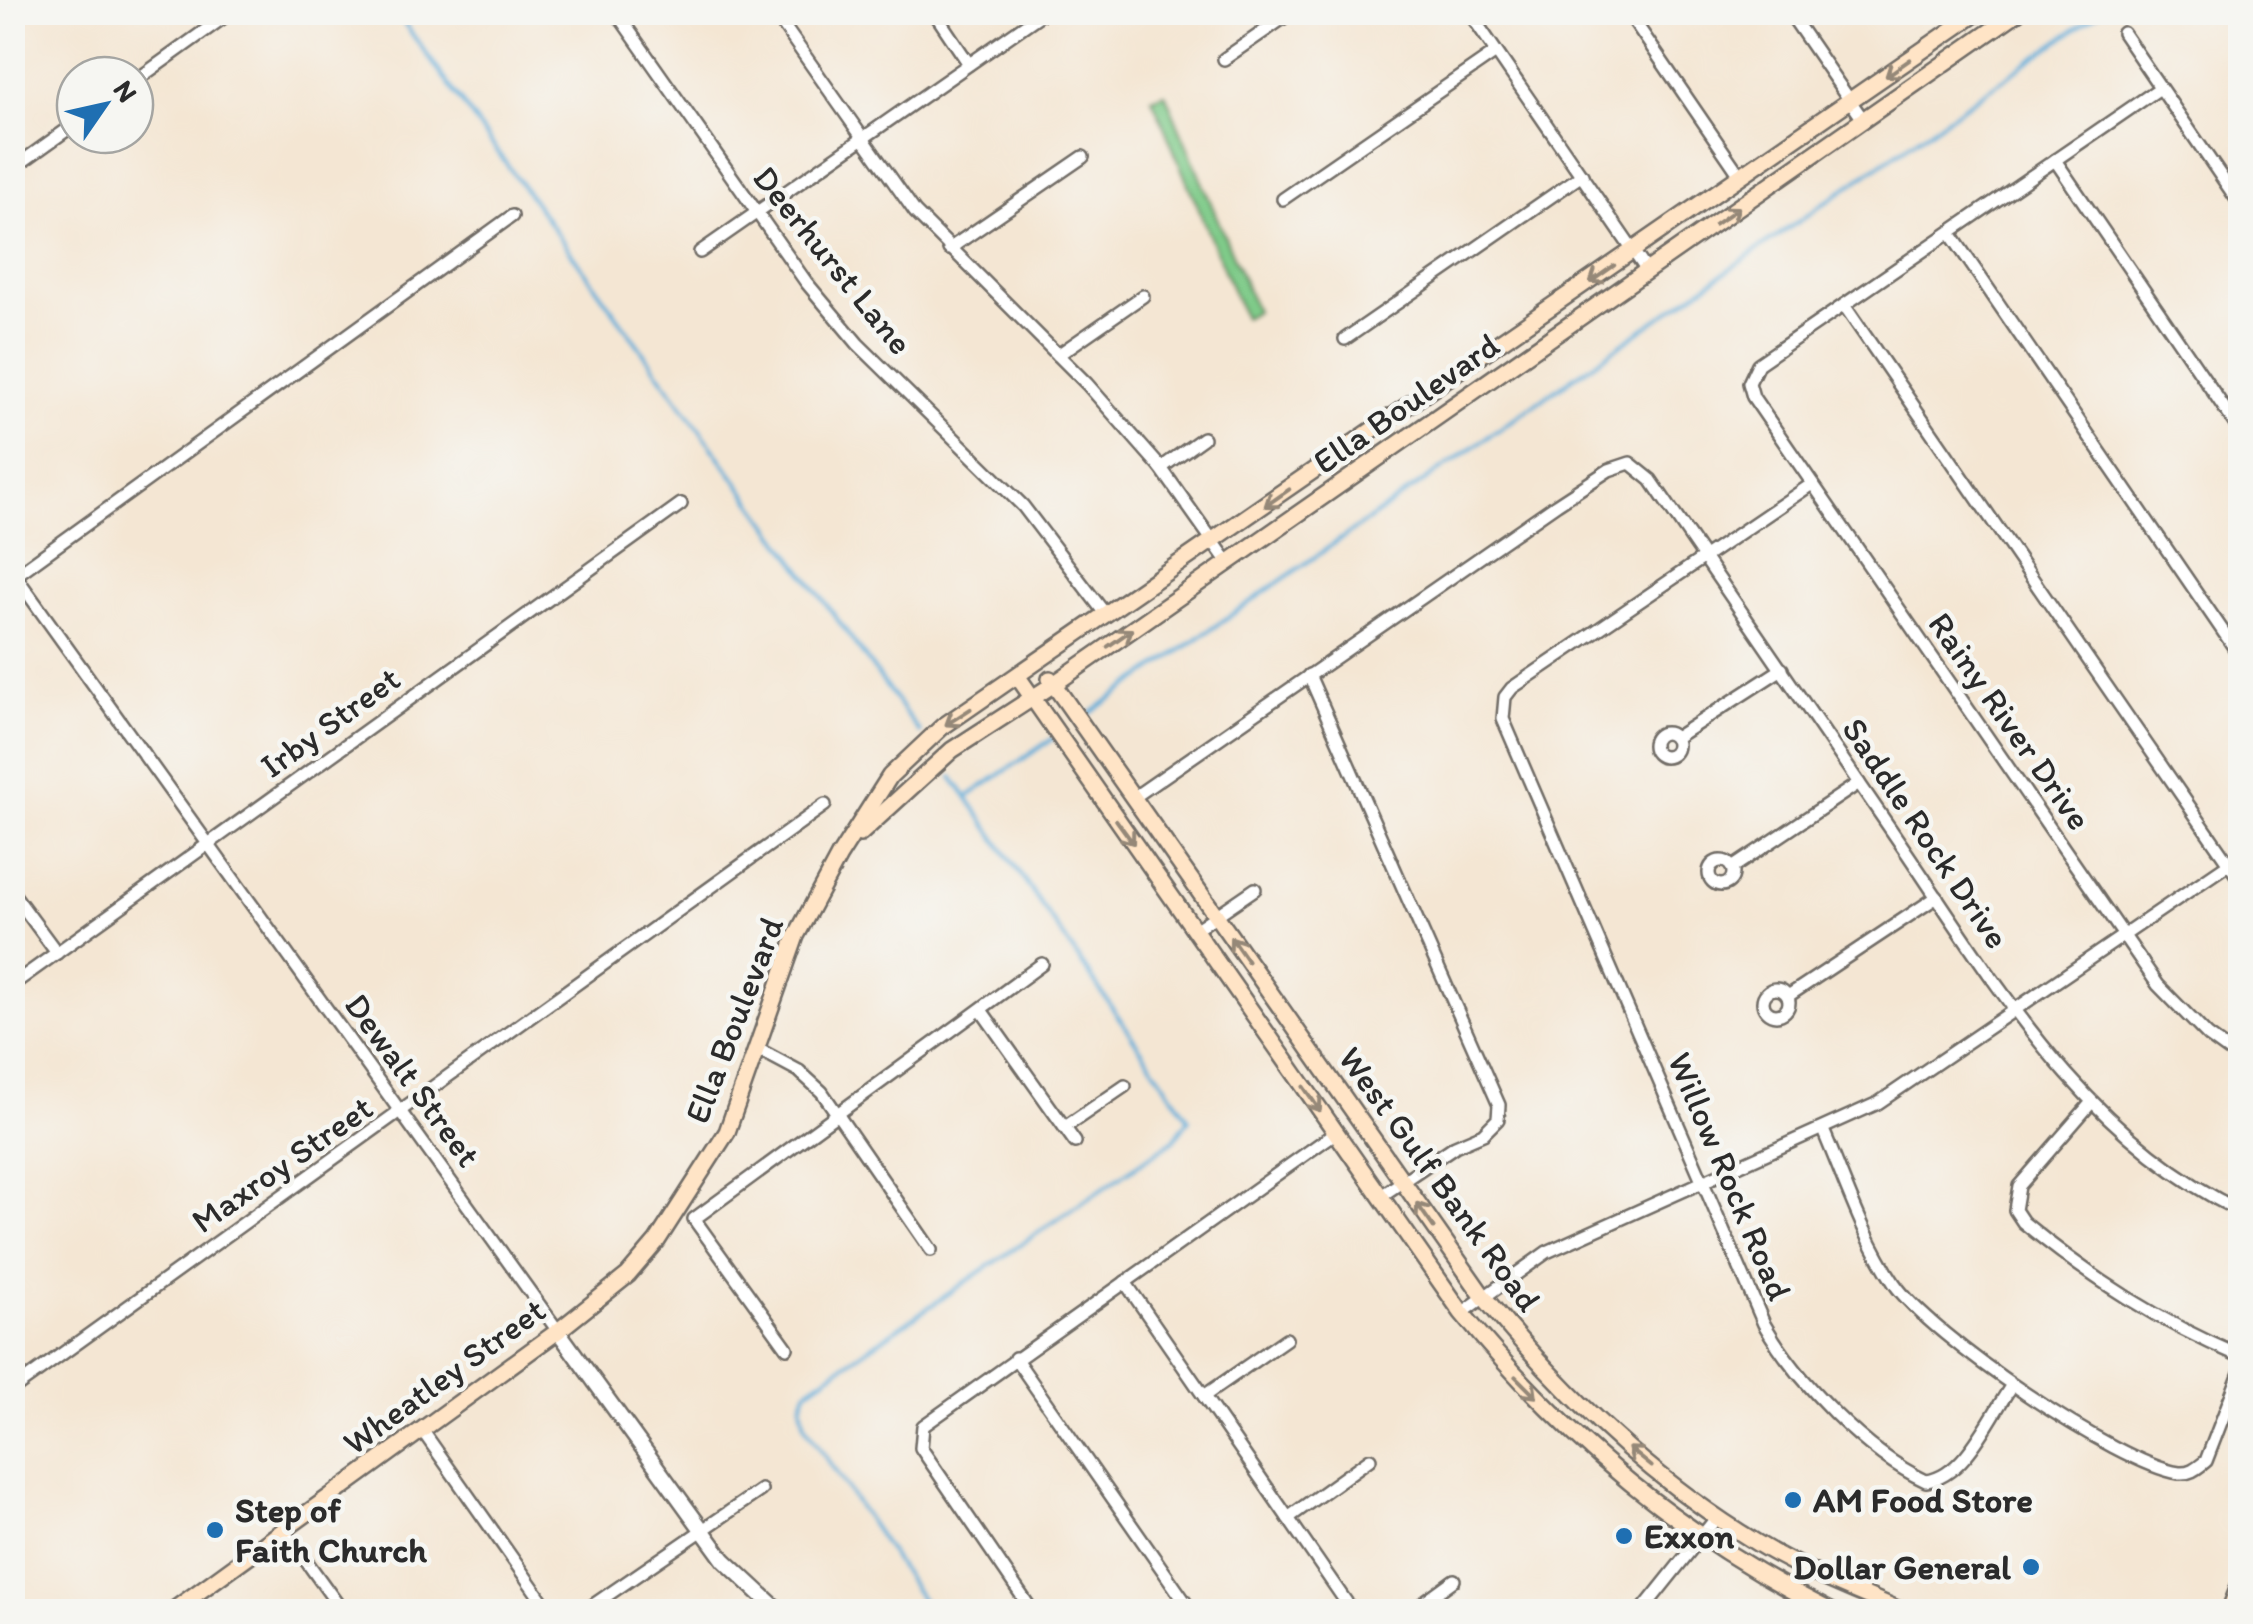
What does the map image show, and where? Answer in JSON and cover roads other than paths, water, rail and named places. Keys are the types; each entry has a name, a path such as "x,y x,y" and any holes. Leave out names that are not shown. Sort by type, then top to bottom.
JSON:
{"main road":[{"name":"Ella Boulevard","path":"682,1203 727,1132 796,936 838,856 890,776 942,727 1040,664 1850,102 1953,20 1978,12"},
{"name":"Ella Boulevard","path":"838,856 952,750 1032,700 2018,12"},
{"name":"West Gulf Bank Road","path":"1040,664 1483,1296 1581,1406 1717,1516 1784,1558 1904,1612"},
{"name":"West Gulf Bank Road","path":"1018,677 1462,1313 1564,1426 1700,1538 1832,1612"},
{"name":"Wheatley Street","path":"171,1612 558,1331 628,1275 657,1242 682,1203"},
{"path":"1564,1426 1581,1406"},
{"path":"2229,1612 2240,1584"}],"street":[{"path":"155,67 231,12"},
{"name":"Deerhurst Lane","path":"616,12 755,213 844,328 1022,506 1106,615"},
{"path":"774,12 915,212 1058,355 1161,468 1228,562"},
{"path":"934,12 969,64"},
{"path":"700,252 1044,12"},
{"path":"1224,59 1292,12"},
{"path":"1469,12 1647,271"},
{"path":"1628,12 1741,177"},
{"path":"1789,12 1864,122"},
{"path":"2123,33 2240,204"},
{"path":"1282,199 1496,52"},
{"path":"2160,88 1844,304 2235,860 2240,880"},
{"path":"12,169 55,138"},
{"path":"949,249 1084,157"},
{"path":"2055,160 2240,432"},
{"path":"1345,339 1582,175"},
{"path":"14,575 512,216"},
{"path":"1950,233 2240,656"},
{"path":"1058,355 1143,296"},
{"name":"Rainy River Drive","path":"1844,304 1758,364 1749,384 1753,397 2158,985 2208,1036 2240,1059"},
{"path":"1161,468 1203,438"},
{"name":"Saddle Rock Drive","path":"1309,675 1605,473 1630,462 1640,468 1704,558 2054,1064 2091,1103 2175,1174 2240,1211"},
{"path":"1704,558 1812,484"},
{"name":"Irby Street","path":"12,985 681,504"},
{"name":"Willow Rock Road","path":"1704,558 1512,688 1505,697 1503,717 1779,1351 1818,1394 1912,1475 1926,1481 1946,1476 2012,1385"},
{"name":"Dewalt Street","path":"14,575 701,1530 724,1560 780,1612"},
{"path":"1676,738 1782,669"},
{"path":"1133,798 1309,675 1499,1105 1492,1127 1381,1196"},
{"path":"1732,868 1859,784"},
{"name":"Maxroy Street","path":"12,1390 825,805"},
{"path":"1462,1313 1547,1252 1878,1103 2235,860"},
{"path":"1195,930 1255,888"},
{"path":"12,892 58,953"},
{"path":"1788,996 1937,896"},
{"path":"787,1348 694,1219 1042,964"},
{"path":"981,1010 1075,1142"},
{"path":"756,1048 799,1071 839,1115 931,1250"},
{"path":"1064,1128 1125,1086"},
{"path":"2091,1103 2018,1186 2015,1210 2023,1222 2103,1286 2198,1338 2240,1356"},
{"path":"1823,1130 1878,1258 1896,1286 1960,1347 2012,1385 2142,1459 2180,1473 2194,1471 2206,1461 2240,1373"},
{"path":"1033,1612 928,1460 921,1448 923,1426 1336,1133"},
{"path":"1125,1282 1353,1612"},
{"path":"1204,1396 1286,1339"},
{"path":"1016,1358 1192,1612"},
{"path":"422,1430 550,1612"},
{"path":"1288,1518 1370,1459"},
{"path":"583,1612 760,1490"},
{"path":"1641,1612 1717,1516"},
{"path":"284,1530 343,1612"},
{"path":"1410,1612 1454,1580"}],"waterway":[{"path":"396,12 920,733"},
{"path":"1083,718 2100,12"},
{"path":"930,1612 805,1426 801,1406 806,1391 1174,1140 1189,1119 967,797 1055,737"},
{"path":"952,777 967,797"}],"place":[{"name":"AM Food Store","path":"1793,1500"},
{"name":"Step of Faith Church","path":"215,1530"},
{"name":"Exxon","path":"1624,1536"},
{"name":"Dollar General","path":"2031,1567"}]}
